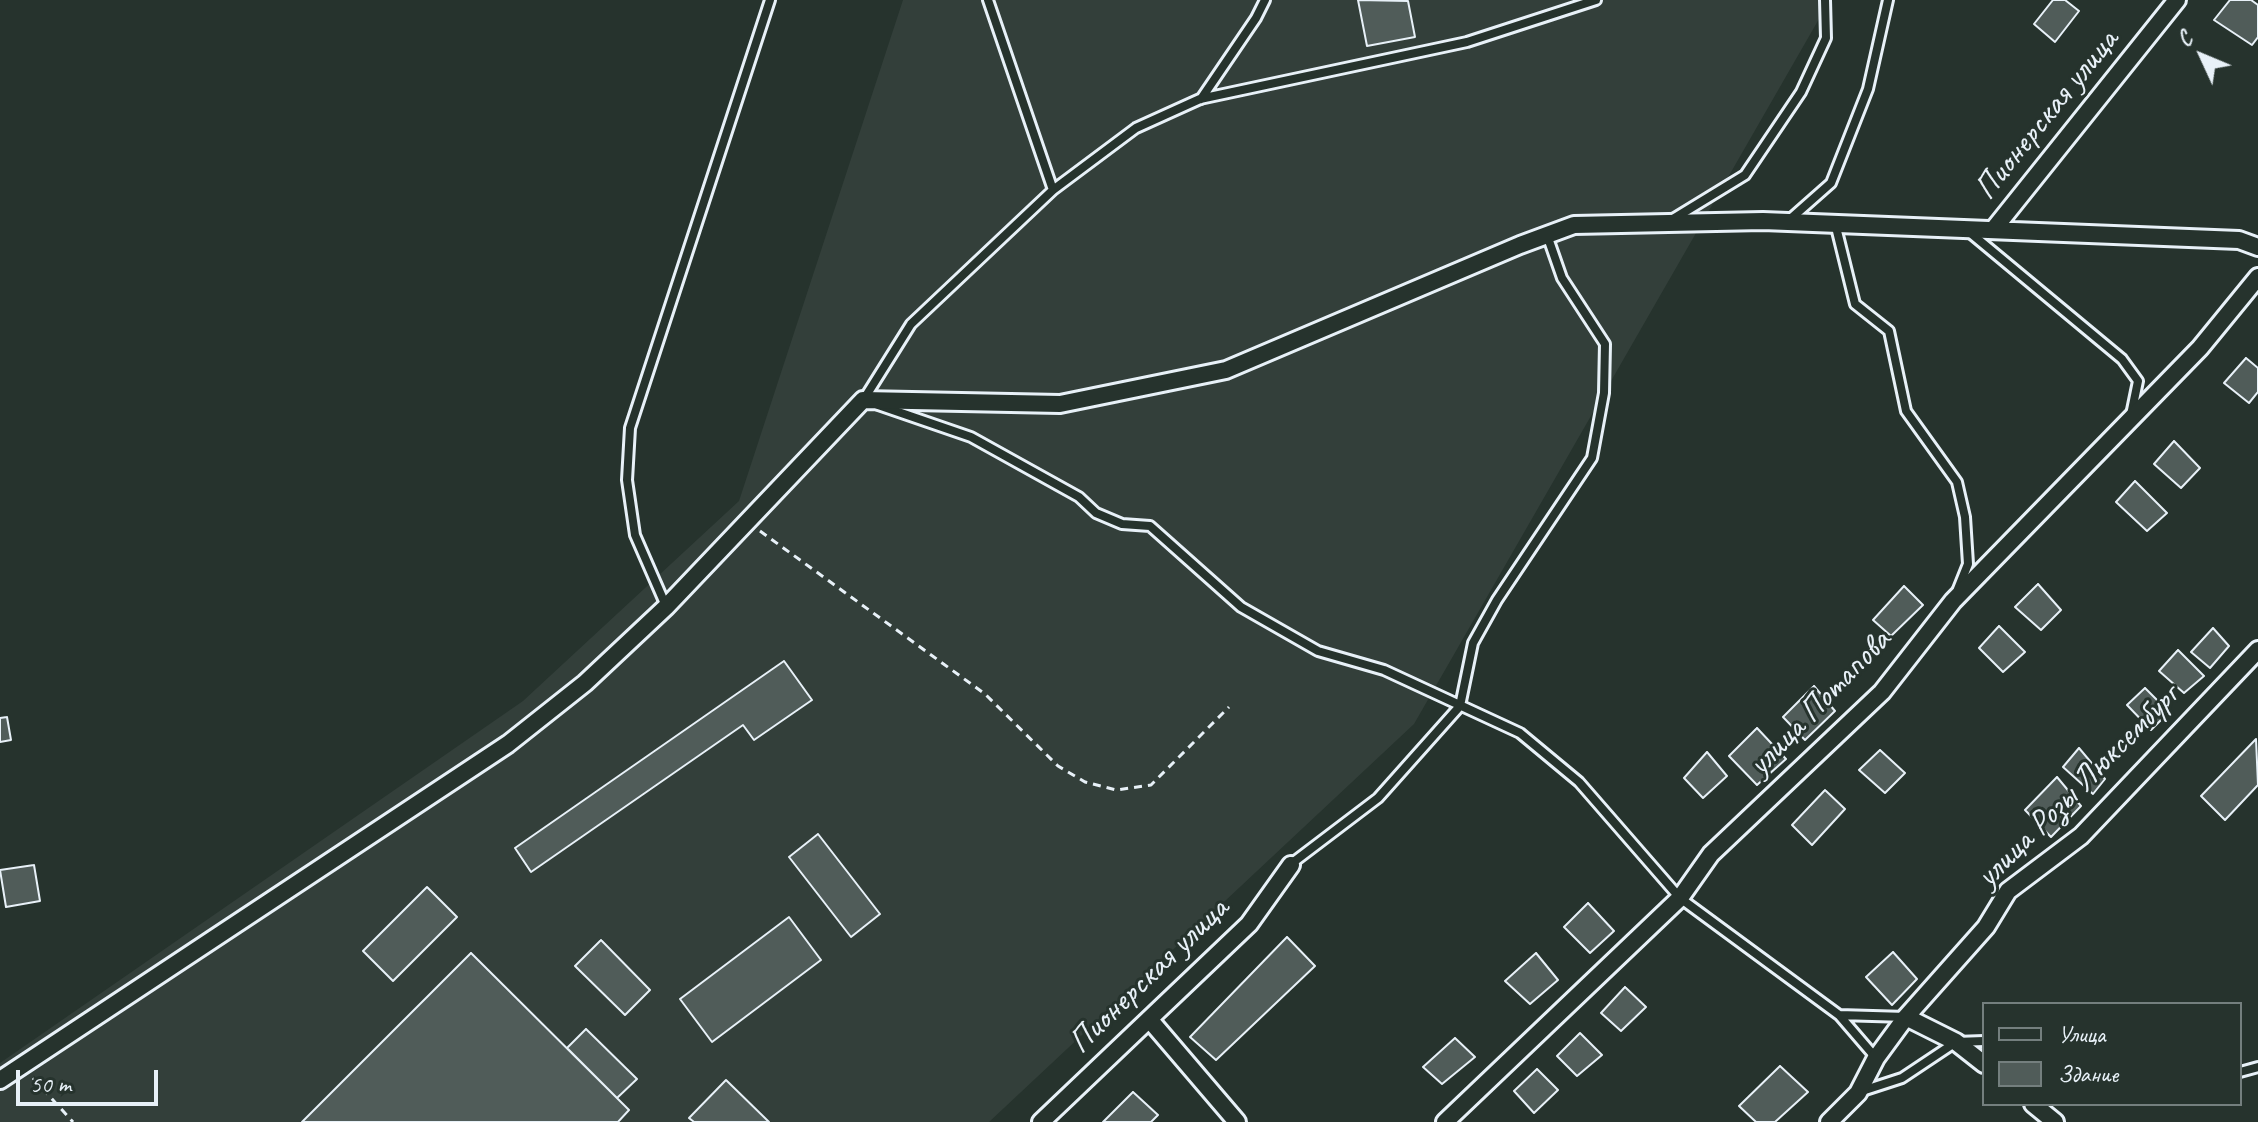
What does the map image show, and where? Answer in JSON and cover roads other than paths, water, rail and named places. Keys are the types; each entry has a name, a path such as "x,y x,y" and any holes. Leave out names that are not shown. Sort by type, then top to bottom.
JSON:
{"street":[{"name":"Пионерская улица","path":"1993,230 2177,0"},
{"path":"0,1080 508,744 585,683 666,607 863,400 1060,404 1226,370 1574,225 1835,223 2239,240 2258,247"},
{"name":"улица Потапова","path":"1445,1122 1680,898 1711,854 1882,692 1953,601 2200,348 2258,277"},
{"name":"улица Розы Люксембург","path":"1829,1122 1858,1093 1876,1058 1906,1017 1986,927 2008,891 2081,836 2198,709 2258,650"},
{"name":"Пионерская улица","path":"1041,1122 1249,924 1291,865"},
{"path":"1906,1017 1956,1042 1982,1062"},
{"path":"1149,1019 1237,1122"},
{"path":"2035,1106 2055,1122"}],"lane":[{"path":"666,607 635,535 627,480 630,428 770,0"},
{"path":"988,0 1053,190"},
{"path":"1200,99 1265,0"},
{"path":"1596,0 1467,42 1200,99 1136,128 1053,190 911,324 863,400 971,437 1079,497 1096,513 1122,524 1150,526 1241,607 1318,651 1384,670 1520,733 1579,782 1680,898 1839,1015 1876,1058"},
{"path":"1666,223 1745,175 1801,92 1826,38 1825,0"},
{"path":"1787,222 1831,183 1868,89 1888,0"},
{"path":"1835,223 1855,304 1889,331 1906,411 1957,482 1965,517 1968,564 1953,601"},
{"path":"1965,228 2122,359 2138,381 2130,419"},
{"path":"1291,865 1378,798 1460,706 1473,643 1497,600 1592,458 1604,393 1605,344 1562,278 1547,235"},
{"path":"1839,1015 1906,1017"},
{"path":"1858,1093 1902,1078 1956,1042 1982,1041"}]}
